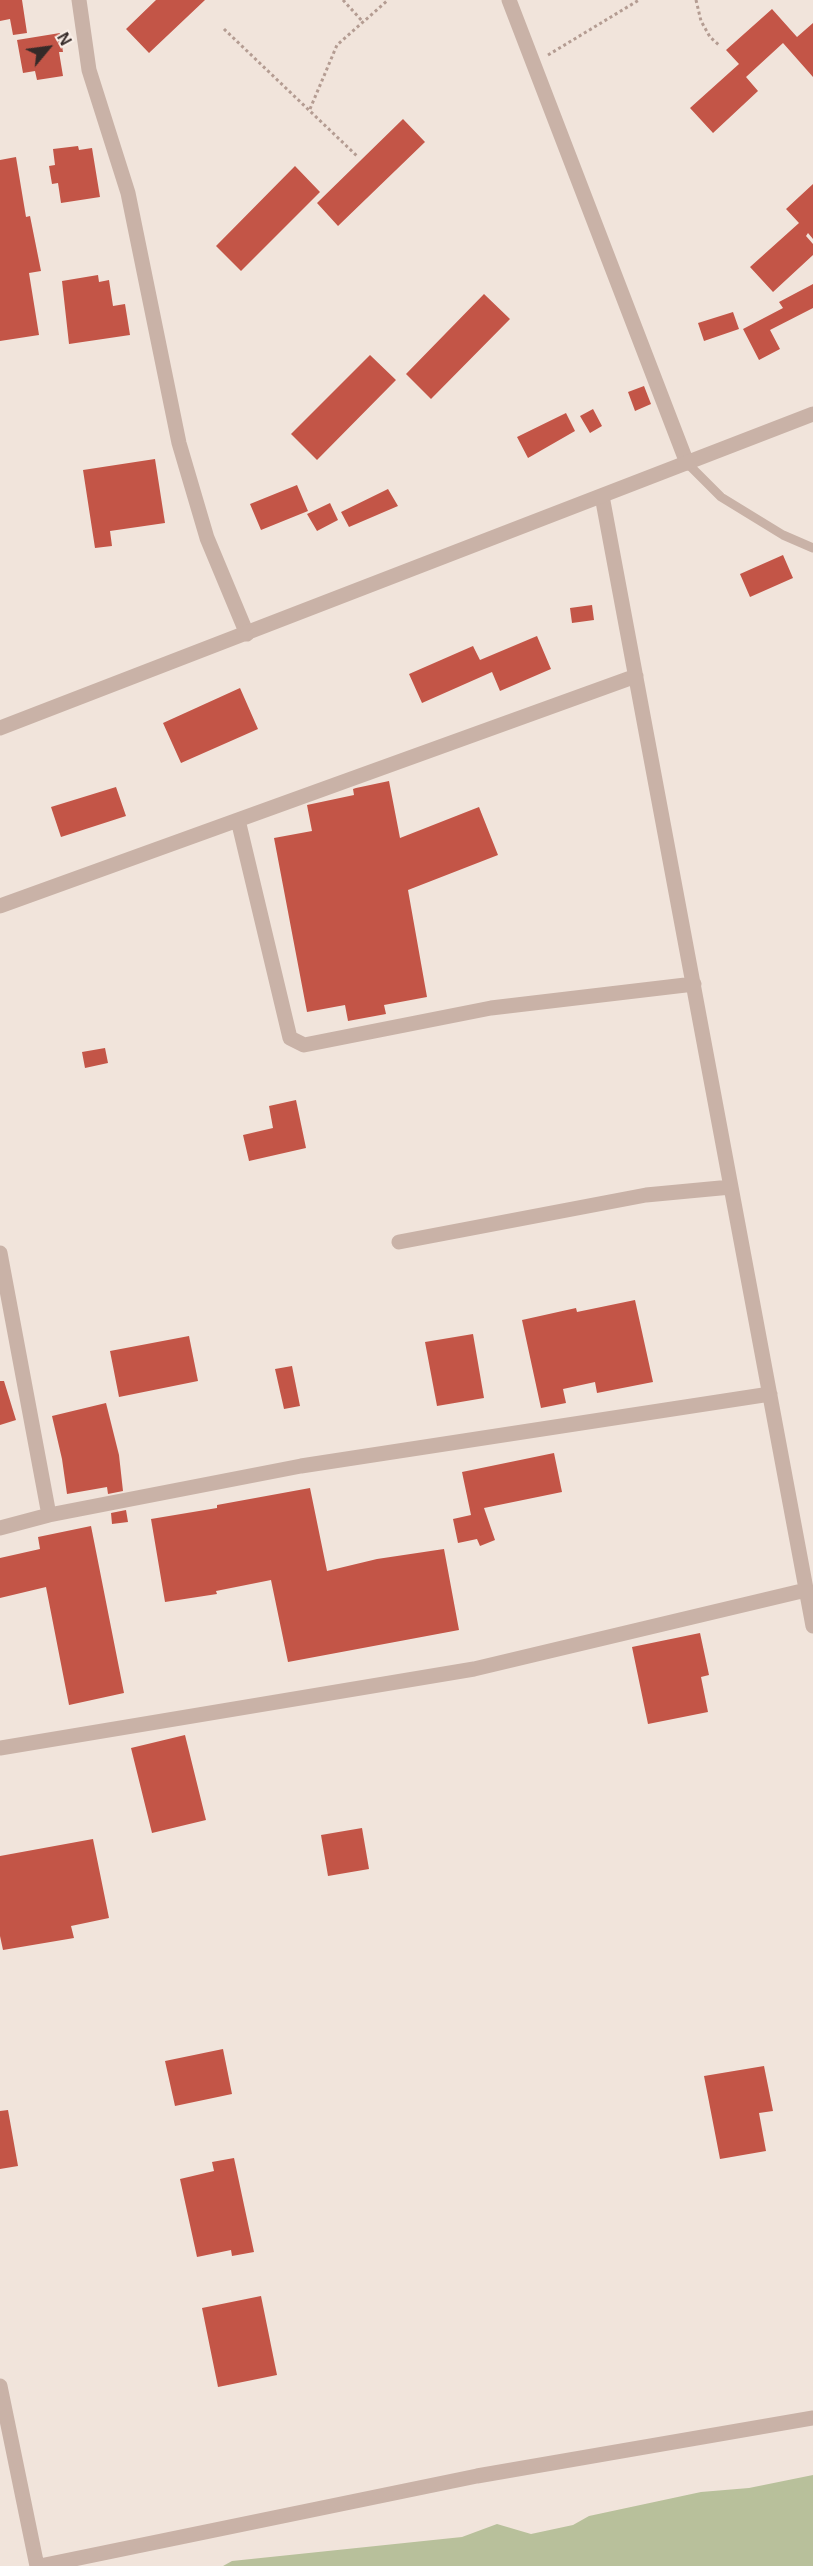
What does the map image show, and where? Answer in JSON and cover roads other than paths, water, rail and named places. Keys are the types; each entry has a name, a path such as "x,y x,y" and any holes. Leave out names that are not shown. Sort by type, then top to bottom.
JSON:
{"street":[{"path":"79,0 89,70 128,193 179,443 207,538 247,634"},
{"path":"510,0 687,463"},
{"path":"0,728 813,414"},
{"path":"602,496 813,1626"},
{"path":"0,906 636,676"},
{"path":"238,820 290,1038 304,1045 491,1008 693,984"},
{"path":"399,1242 646,1195 731,1187"},
{"path":"0,1253 49,1515"},
{"path":"0,1528 49,1515 301,1466 770,1394"},
{"path":"0,1748 474,1669 806,1590"},
{"path":"0,2386 38,2566 477,2476 813,2418"}],"lane":[{"path":"687,463 722,497 783,535 813,548"}]}
